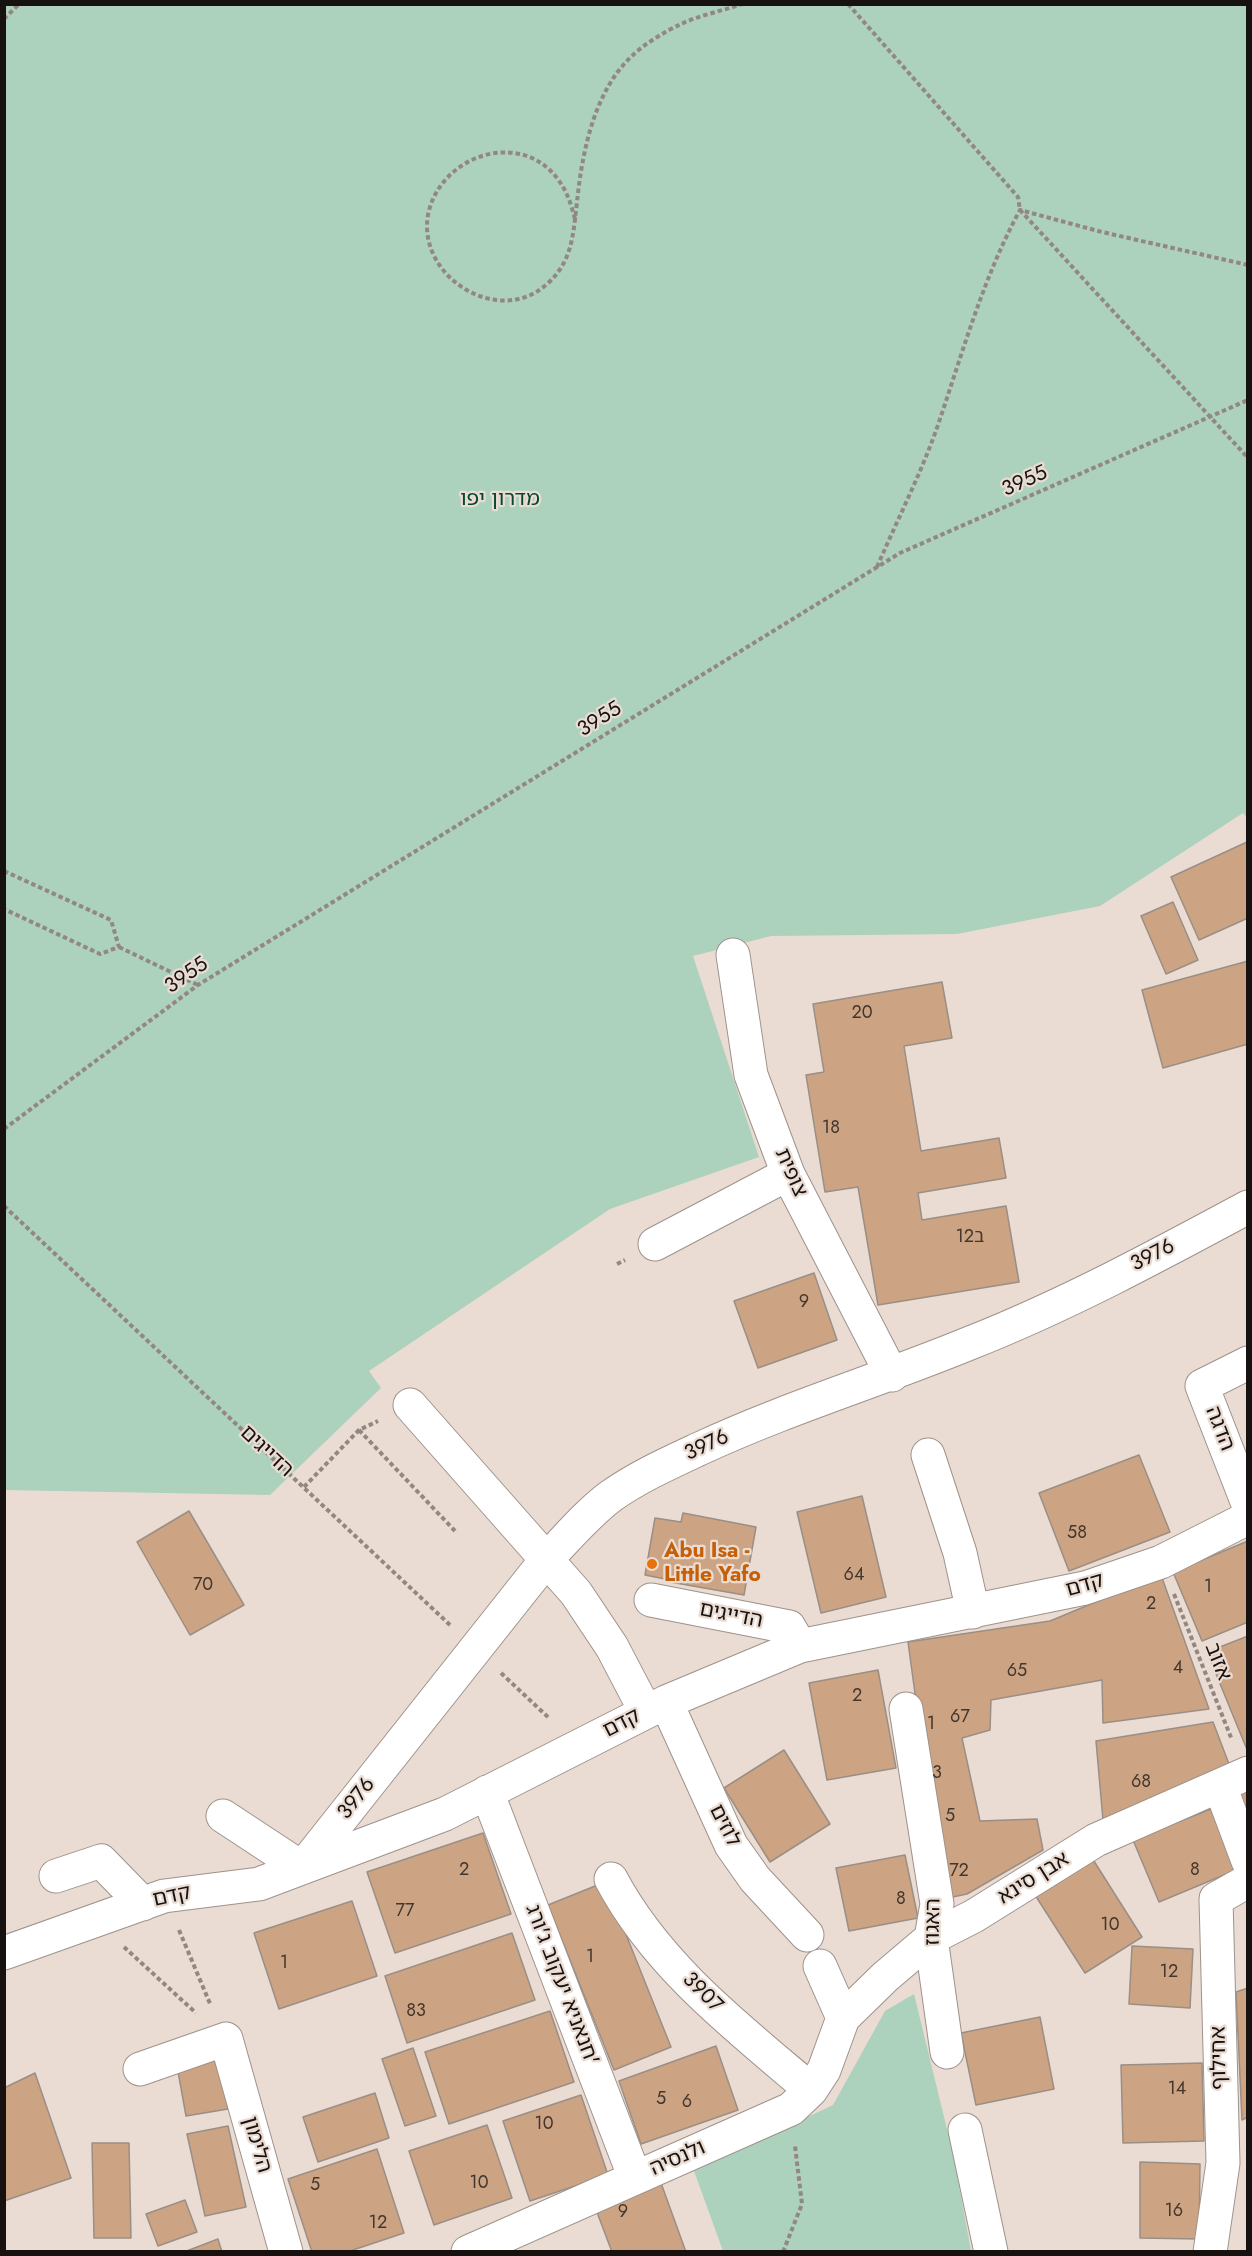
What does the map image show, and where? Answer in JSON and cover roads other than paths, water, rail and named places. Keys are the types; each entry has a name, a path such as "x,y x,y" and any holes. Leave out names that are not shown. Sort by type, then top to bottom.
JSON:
{"street":[{"name":"צופית","path":"733,955 751,1075 788,1174 892,1375"},
{"path":"655,1244 788,1174"},
{"name":"3976","path":"302,1868 546,1560 591,1513 611,1496 652,1472 796,1407 892,1375 974,1342 1083,1292 1248,1207"},
{"name":"הדגה","path":"1248,1363 1202,1386 1248,1504"},
{"path":"410,1405 546,1560"},
{"path":"928,1455 960,1553 973,1612"},
{"name":"קדם","path":"4,1953 153,1900 259,1884 445,1814 656,1707 800,1646 1084,1588 1161,1562 1248,1518"},
{"name":"לוזים","path":"546,1560 595,1620 656,1707 731,1845 755,1879 807,1935"},
{"name":"הדייגים","path":"651,1600 789,1627 800,1646"},
{"name":"האגוז","path":"906,1708 938,1904 932,1938 947,2052"},
{"path":"1238,1778 1248,1861"},
{"name":"אבן סינא","path":"843,2018 885,1977 932,1938 974,1916 1096,1840 1238,1778"},
{"name":"חנאניא יעקוב ג'ורג'","path":"487,1792 635,2178"},
{"path":"224,1816 302,1868"},
{"path":"56,1876 101,1861 153,1900"},
{"name":"3907","path":"611,1879 641,1926 668,1960 734,2024 801,2100"},
{"name":"אחילוף","path":"1210,2252 1235,2157 1216,1899 1248,1881"},
{"path":"801,2100 824,2070 843,2018 820,1966"},
{"name":"הלימון","path":"140,2069 226,2039 286,2252"},
{"name":"ולנסיה","path":"468,2252 635,2178 801,2100"},
{"path":"965,2130 991,2252"}],"place":[{"name":"Abu Isa - Little Yafo","path":"652,1564"}],"park label":[{"name":"מדרון יפו","path":"500,500"}]}
